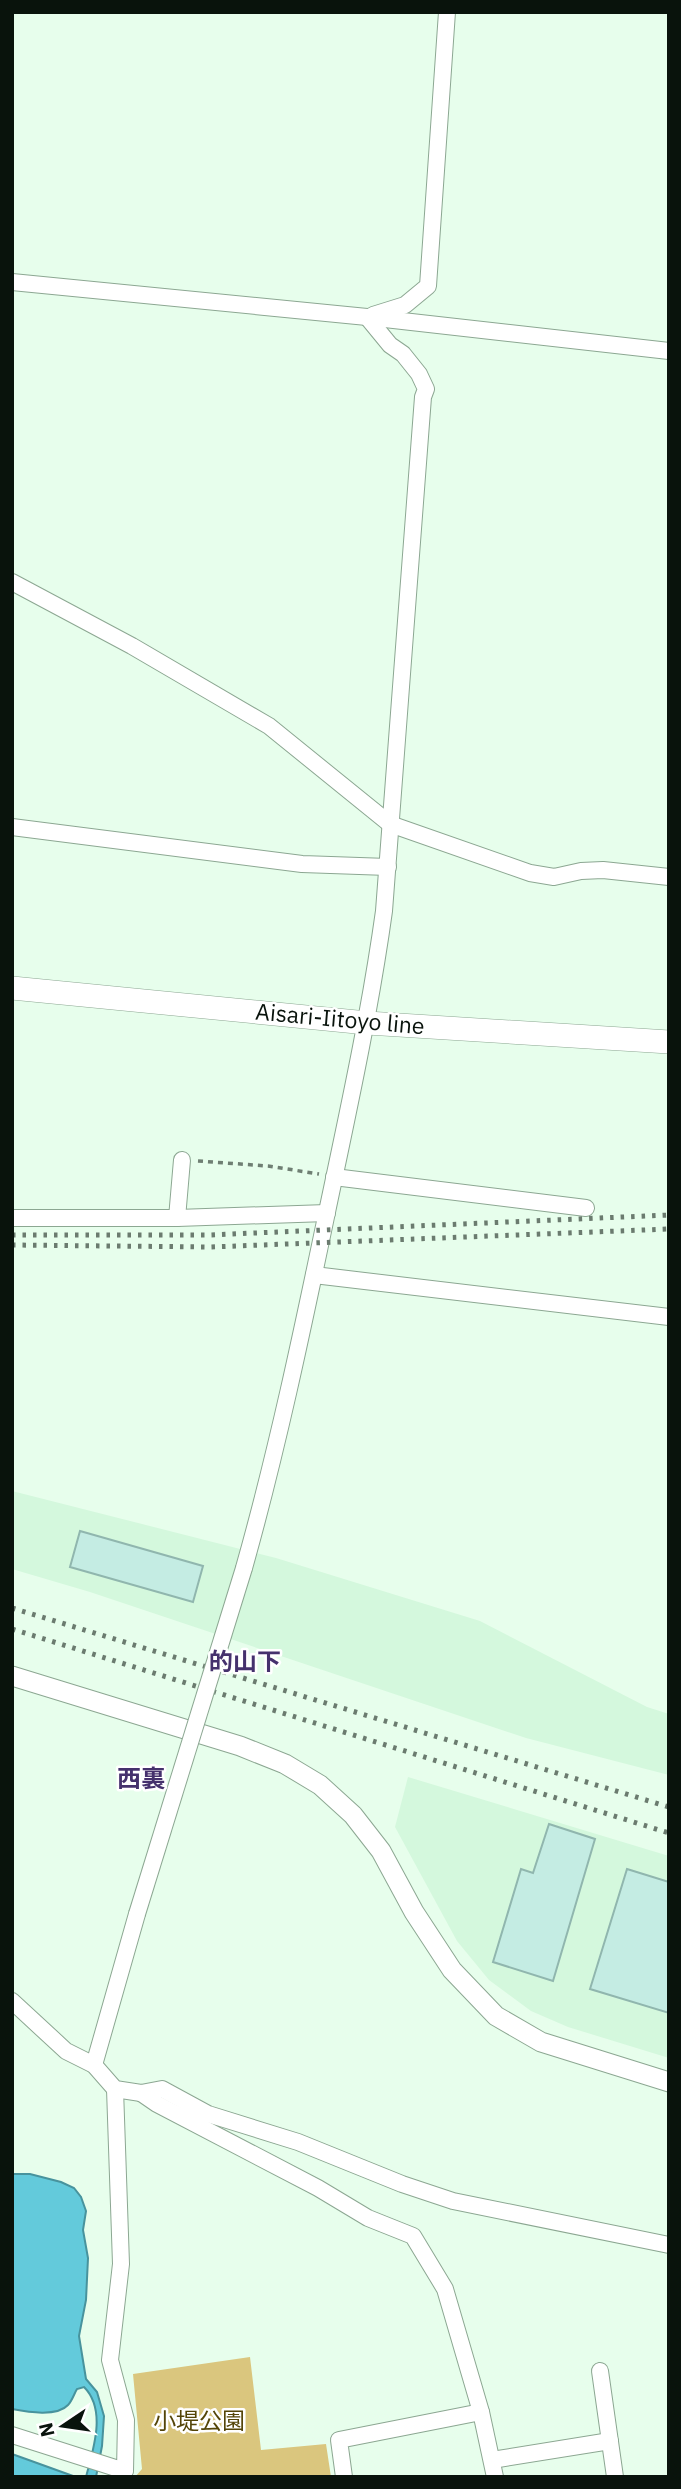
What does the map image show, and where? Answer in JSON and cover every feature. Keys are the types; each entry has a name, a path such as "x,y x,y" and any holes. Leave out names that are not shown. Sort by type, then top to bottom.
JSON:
{"main road":[{"name":"Aisari-Iitoyo line","path":"12,988 367,1023 669,1042"}],"street":[{"path":"367,317 405,304 428,286 447,12"},
{"path":"12,282 367,317 669,351"},
{"path":"94,2065 136,1914 244,1569 268,1482 367,1023 388,867 423,397 426,389 419,374 403,354 390,345 367,317"},
{"path":"12,582 132,646 269,726 390,824 530,873 554,877 581,871 603,870 669,877"},
{"path":"12,827 302,864 388,867"},
{"path":"177,1218 182,1160"},
{"path":"334,1177 586,1208"},
{"path":"12,1218 177,1218 327,1213"},
{"path":"314,1275 669,1317"},
{"path":"12,1676 240,1746 285,1764 320,1786 353,1815 382,1851 414,1912 452,1970 496,2016 541,2042 669,2082"},
{"path":"12,2001 66,2051 94,2065 115,2090 121,2264 110,2360 126,2420 125,2471 12,2435"},
{"path":"115,2090 141,2093 162,2089 208,2114 298,2142 402,2184 453,2201 669,2245"},
{"path":"141,2093 157,2104 318,2188 368,2218 413,2236 445,2289 481,2412 494,2468 610,2441"},
{"path":"600,2371 615,2477"},
{"path":"344,2477 339,2440 481,2412"}],"path":[{"path":"182,1160 268,1166 334,1177"}],"shaded area":[{"path":"12,1491 276,1558 480,1621 647,1707 669,1714 669,1775 526,1738 90,1592 12,1569"},
{"path":"408,1777 669,1856 669,2058 568,2027 531,2011 489,1980 457,1941 395,1827"}],"green space":[{"name":"小堤公園","path":"250,2357 261,2450 326,2444 331,2477 135,2477 142,2469 133,2374"}],"water":[{"path":"12,2174 30,2174 74,2188 86,2211 83,2230 88,2258 86,2300 79,2336 86,2379 97,2392 104,2416 96,2477 86,2477 95,2443 97,2418 91,2396 84,2387 77,2389 68,2405 57,2411 42,2413 12,2409"},
{"path":"12,2454 73,2476 75,2477 12,2477"}],"building":[{"path":"80,1531 203,1566 193,1602 70,1567"},
{"path":"549,1824 595,1839 553,1981 493,1962 521,1869 533,1873"},
{"path":"627,1869 669,1882 669,2013 590,1989"}],"railway":[{"path":"12,1235 209,1235 669,1215"},
{"path":"12,1245 211,1247 669,1229"},
{"path":"12,1608 669,1807"},
{"path":"12,1629 669,1833"}],"district":[{"name":"的山下","path":"245,1662"},
{"name":"西裏","path":"141,1779"}]}
